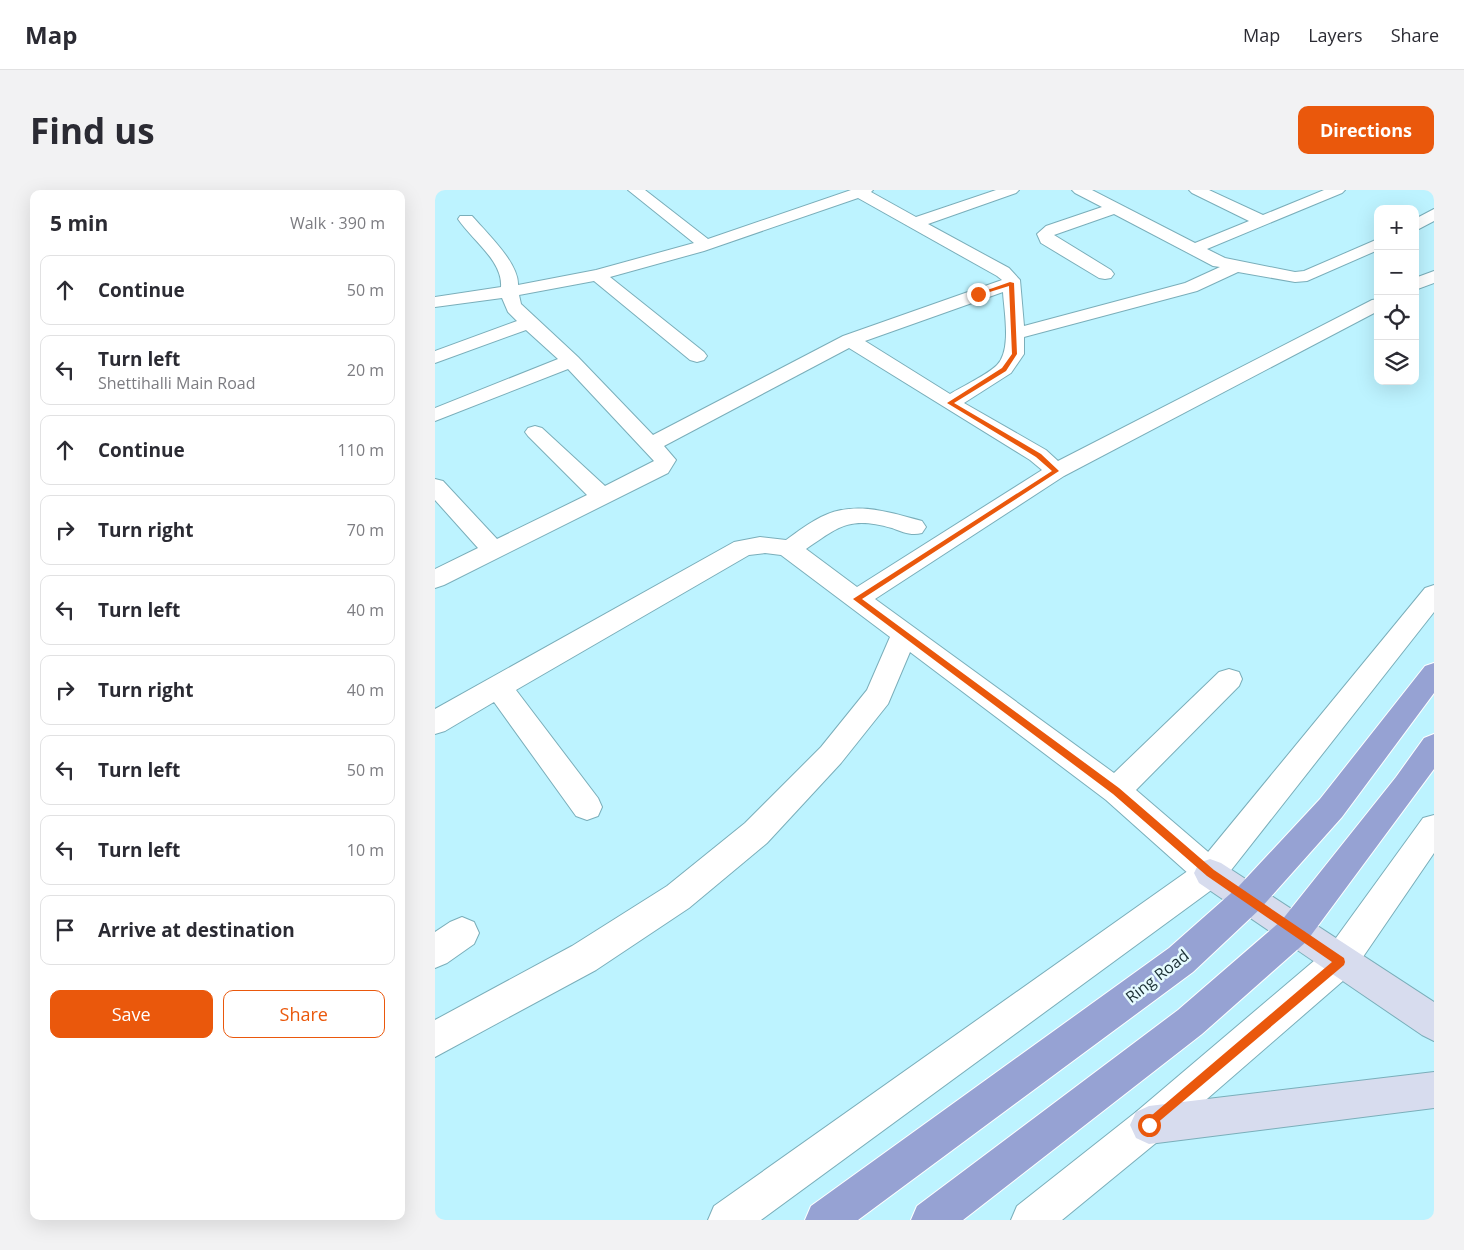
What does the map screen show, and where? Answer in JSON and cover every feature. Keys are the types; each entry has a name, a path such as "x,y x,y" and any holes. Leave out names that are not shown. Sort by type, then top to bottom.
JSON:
{"highway":[{"name":"Ring Road","path":"825,1220 1181,960 1249,898 1331,808 1434,673"},
{"path":"931,1220 1191,1022 1294,931 1406,786 1434,746"}],"main road":[{"path":"1210,873 1340,962 1434,1023"},
{"path":"1149,1125 1434,1090"}],"street":[{"path":"637,190 705,244"},
{"path":"961,190 981,200"},
{"path":"914,222 1011,190"},
{"path":"1080,190 1193,250 1234,267 1295,277 1307,276 1374,246"},
{"path":"1197,190 1263,221"},
{"path":"1193,250 1337,190"},
{"path":"435,302 597,275 705,244 862,191 1003,272 1011,283 1015,354 1004,370 950,403"},
{"path":"1105,274 1047,240 1045,234 1052,229 1115,208"},
{"path":"435,578 603,497 659,468 665,460 571,361 529,323 512,304 509,291 510,277 499,258 466,219"},
{"path":"1015,334 1191,287 1234,267"},
{"path":"597,275 697,356"},
{"path":"1419,283 1434,276"},
{"path":"651,444 850,340 1011,283"},
{"path":"857,599 1056,471 1374,306"},
{"path":"435,357 529,323"},
{"path":"850,340 1038,456 1056,471"},
{"path":"435,415 571,361"},
{"path":"535,432 603,497"},
{"path":"435,486 494,550"},
{"path":"789,549 831,522 844,517 861,515 877,517 914,527"},
{"path":"435,723 742,548 762,544 789,549 1116,791 1210,873"},
{"path":"728,1220 1210,873 1434,594"},
{"path":"435,1039 584,958 679,897 756,833 831,756 878,696 904,634"},
{"path":"1116,791 1229,679"},
{"path":"498,687 587,808"},
{"path":"1031,1220 1149,1125 1340,962 1434,828"},
{"path":"435,952 462,933"}],"route":[{"path":"978,294 1011,283 1015,354 1004,370 950,403 1038,456 1056,471 857,599 1116,791 1210,873 1340,962 1149,1125"}]}
